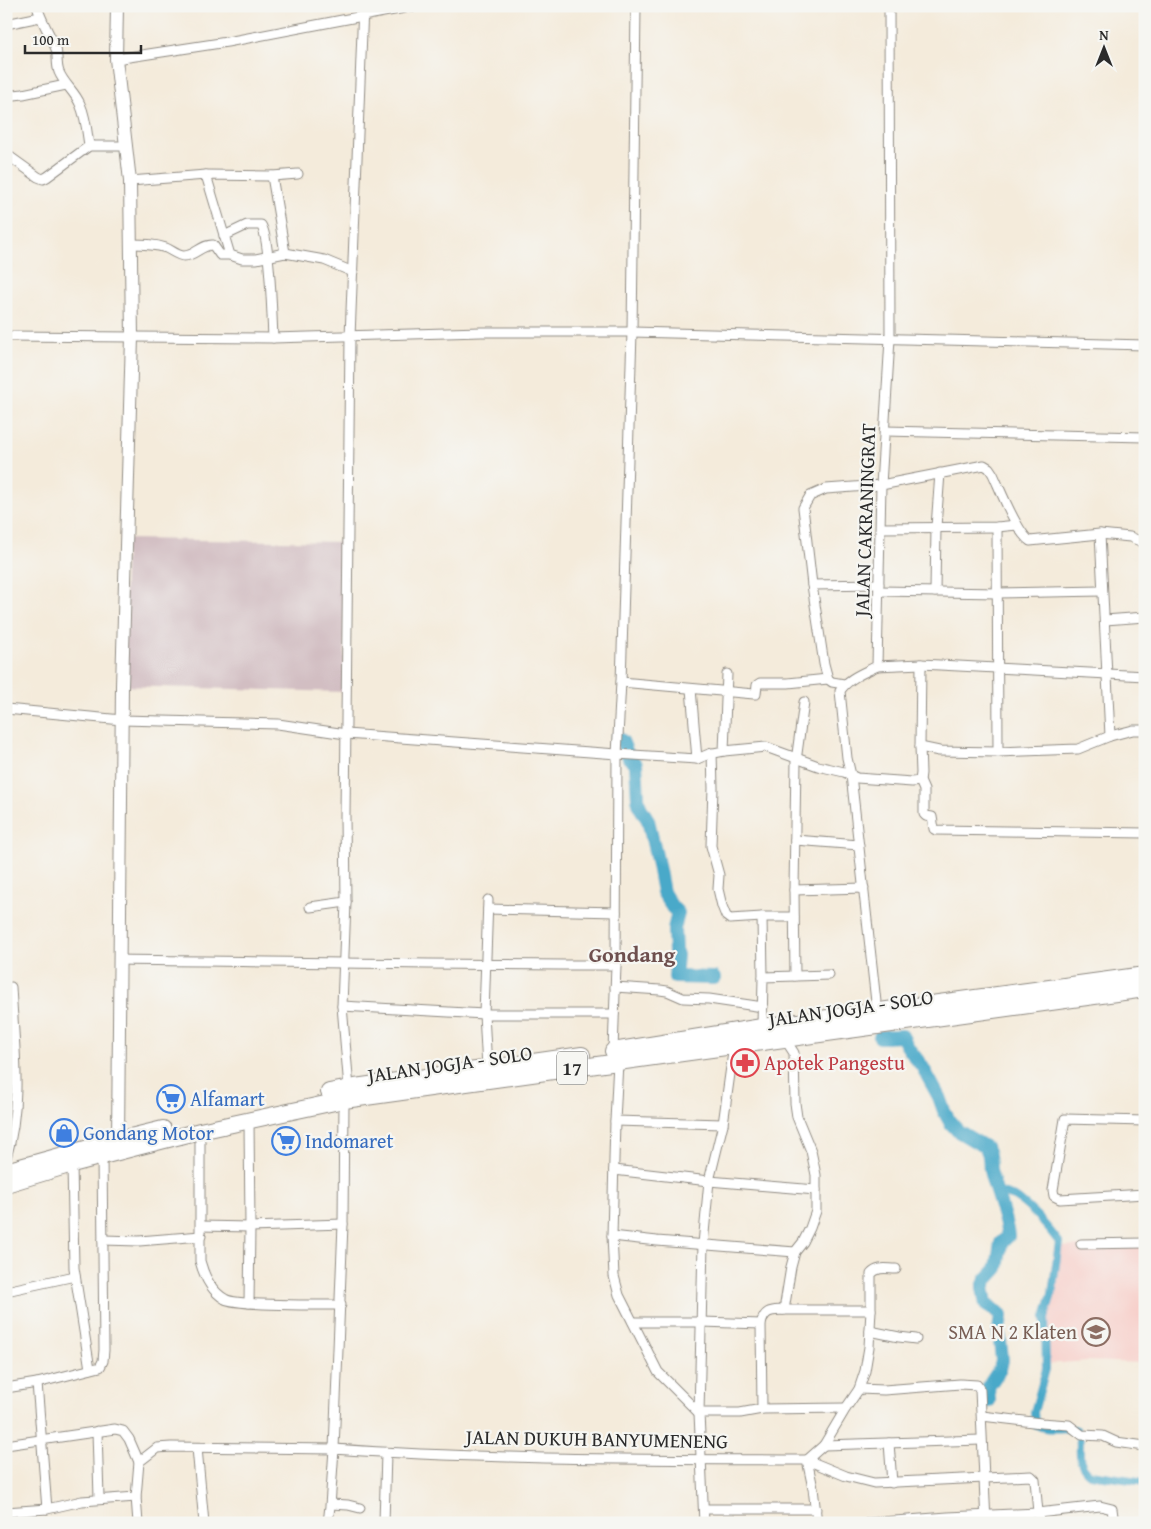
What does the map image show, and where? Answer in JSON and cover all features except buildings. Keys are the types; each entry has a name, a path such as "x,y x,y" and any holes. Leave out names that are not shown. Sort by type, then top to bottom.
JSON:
{"highway":[{"name":"JALAN JOGJA - SOLO","path":"6,1171 118,1140 487,1068 734,1045 782,1031 877,1011 1145,975"},
{"name":"JALAN JOGJA - SOLO","path":"6,1184 102,1156 346,1094 616,1056 762,1026 782,1031 1145,989"}],"street":[{"path":"37,6 40,17 57,51 58,70 66,85 80,103 87,124 89,146"},
{"path":"117,6 116,59 130,181 132,337 122,720 118,1140"},
{"path":"328,1523 334,1449 346,1094 342,1006 346,902 345,816 350,337 363,6"},
{"path":"116,59 227,42 415,6"},
{"path":"636,6 632,332 617,754 614,1014 616,1056 612,1236 614,1276 619,1295 658,1372 699,1413 740,1414 762,1409 846,1408"},
{"name":"JALAN CAKRANINGRAT","path":"877,666 881,485 890,339 889,6"},
{"path":"6,24 40,17"},
{"path":"6,96 66,85"},
{"path":"6,154 43,179 89,146 125,146"},
{"path":"130,181 206,175 272,176 298,174"},
{"path":"206,175 230,255"},
{"path":"272,176 285,252"},
{"path":"224,236 247,225 261,226 264,229 268,256 273,338"},
{"path":"131,244 158,246 183,256 192,254 204,246 213,245 220,255 230,255 242,259 256,259 285,252 324,260 353,272"},
{"path":"6,336 273,338 481,332 632,332 1145,345"},
{"path":"885,430 1145,437"},
{"path":"828,679 812,585 803,508 810,496 826,489 881,485 984,465 989,468 1017,525 1025,538 1030,541 1100,534 1130,537 1145,543"},
{"path":"935,592 936,527 940,474"},
{"path":"881,528 998,527 1017,525"},
{"path":"998,527 996,669 998,752"},
{"path":"1100,534 1110,736"},
{"path":"812,585 879,587 935,592 1102,591"},
{"path":"1105,620 1145,617"},
{"path":"921,664 920,781 924,790 924,814 932,817 934,829 1145,833"},
{"path":"877,1011 840,691 844,684 877,666 921,664 1145,676"},
{"path":"724,751 727,674"},
{"path":"621,682 691,690 754,694 756,694 757,685 760,683 828,679 832,682 844,684"},
{"path":"691,690 697,759"},
{"path":"795,976 794,890 797,757 804,702"},
{"path":"6,709 122,720 278,724 346,734 697,759 724,751 766,748 797,757 818,766 844,772 857,778 920,781"},
{"path":"920,747 939,750 998,752 1078,749 1110,736 1133,730 1145,730"},
{"path":"712,753 713,788 710,840 712,854 719,875 718,889 726,916 730,919 794,917"},
{"path":"795,840 859,845"},
{"path":"794,890 864,888"},
{"path":"310,907 346,902"},
{"path":"487,1068 484,1014 488,904 616,912"},
{"path":"762,917 762,1026"},
{"path":"120,960 616,966"},
{"path":"763,976 829,975"},
{"path":"6,1158 12,1140 16,1094 10,1036 11,987"},
{"path":"615,987 660,990 683,998 709,999 763,1006"},
{"path":"342,1006 484,1014 614,1014"},
{"path":"782,1031 794,1053 794,1103 797,1117 811,1151 816,1174 816,1211 803,1242 795,1252 784,1310"},
{"path":"704,1523 699,1413 703,1244 709,1181 723,1124 734,1045"},
{"path":"1145,1121 1065,1119 1053,1190 1054,1196 1060,1199 1145,1194"},
{"path":"249,1120 249,1303"},
{"path":"615,1121 723,1124"},
{"path":"200,1131 200,1261 204,1275 214,1290 226,1300 249,1303 340,1305"},
{"path":"6,1388 37,1383 90,1370 100,1367 103,1361 102,1156"},
{"path":"72,1164 74,1276 90,1370"},
{"path":"614,1170 709,1181 816,1190"},
{"path":"201,1226 250,1227 343,1224"},
{"path":"103,1240 139,1241 201,1236"},
{"path":"612,1236 657,1242 795,1252"},
{"path":"1081,1244 1145,1243"},
{"path":"807,1460 824,1445 859,1389 865,1371 869,1347 871,1274 880,1268 896,1269"},
{"path":"6,1291 74,1276"},
{"path":"762,1409 761,1324 766,1314 772,1311 784,1310 871,1310"},
{"path":"633,1322 761,1324"},
{"path":"870,1331 916,1339"},
{"path":"37,1383 47,1509"},
{"path":"859,1389 884,1390 960,1384 977,1385 980,1390 982,1416 985,1519"},
{"path":"982,1416 1041,1424 1070,1425 1082,1435 1103,1436 1116,1442 1145,1446"},
{"path":"6,1445 98,1431 116,1429 123,1431 129,1439 139,1462 136,1497 138,1523"},
{"path":"98,1431 99,1498"},
{"path":"824,1445 982,1440"},
{"path":"889,1443 892,1483"},
{"name":"JALAN DUKUH BANYUMENENG","path":"139,1462 158,1448 171,1447 334,1449 386,1453 807,1460"},
{"path":"197,1448 204,1523"},
{"path":"384,1523 386,1453"},
{"path":"807,1460 836,1472 874,1484 1032,1476 1035,1480 1039,1523"},
{"path":"807,1460 813,1488 817,1523"},
{"path":"6,1512 47,1509 82,1500 99,1498 136,1497"},
{"path":"330,1504 360,1508"},
{"path":"868,1523 985,1519 1107,1507 1112,1508 1114,1523"},
{"path":"704,1509 816,1509"}],"shaded area":[{"path":"126,539 345,542 344,692 122,686"},
{"name":"SMA N 2 Klaten","path":"1145,1244 1145,1363 1086,1361 1047,1364 1047,1303 1054,1247"}],"waterway":[{"path":"618,738 622,741 629,758 636,764 638,798 640,807 648,820 663,892 678,913 674,929 675,952 677,955 675,977 714,978"},
{"path":"880,1037 902,1036 922,1066 950,1122 958,1131 985,1147 988,1152 994,1187 1005,1219 1008,1236 1001,1243 997,1268 986,1280 983,1287 986,1305 1001,1316 999,1331 1002,1360 1000,1369 988,1387 989,1401"},
{"path":"997,1190 1015,1197 1024,1204 1040,1219 1059,1242 1052,1294 1045,1317 1046,1369 1034,1412 1035,1424 1050,1429 1066,1428 1077,1430 1080,1440 1080,1457 1085,1469 1090,1474 1145,1482"}],"place":[{"name":"Apotek Pangestu","path":"745,1063"},
{"name":"Alfamart","path":"171,1099"},
{"name":"Gondang Motor","path":"64,1133"},
{"name":"Indomaret","path":"286,1141"},
{"name":"SMA N 2 Klaten","path":"1096,1332"}],"district":[{"name":"Gondang","path":"632,954"}]}
